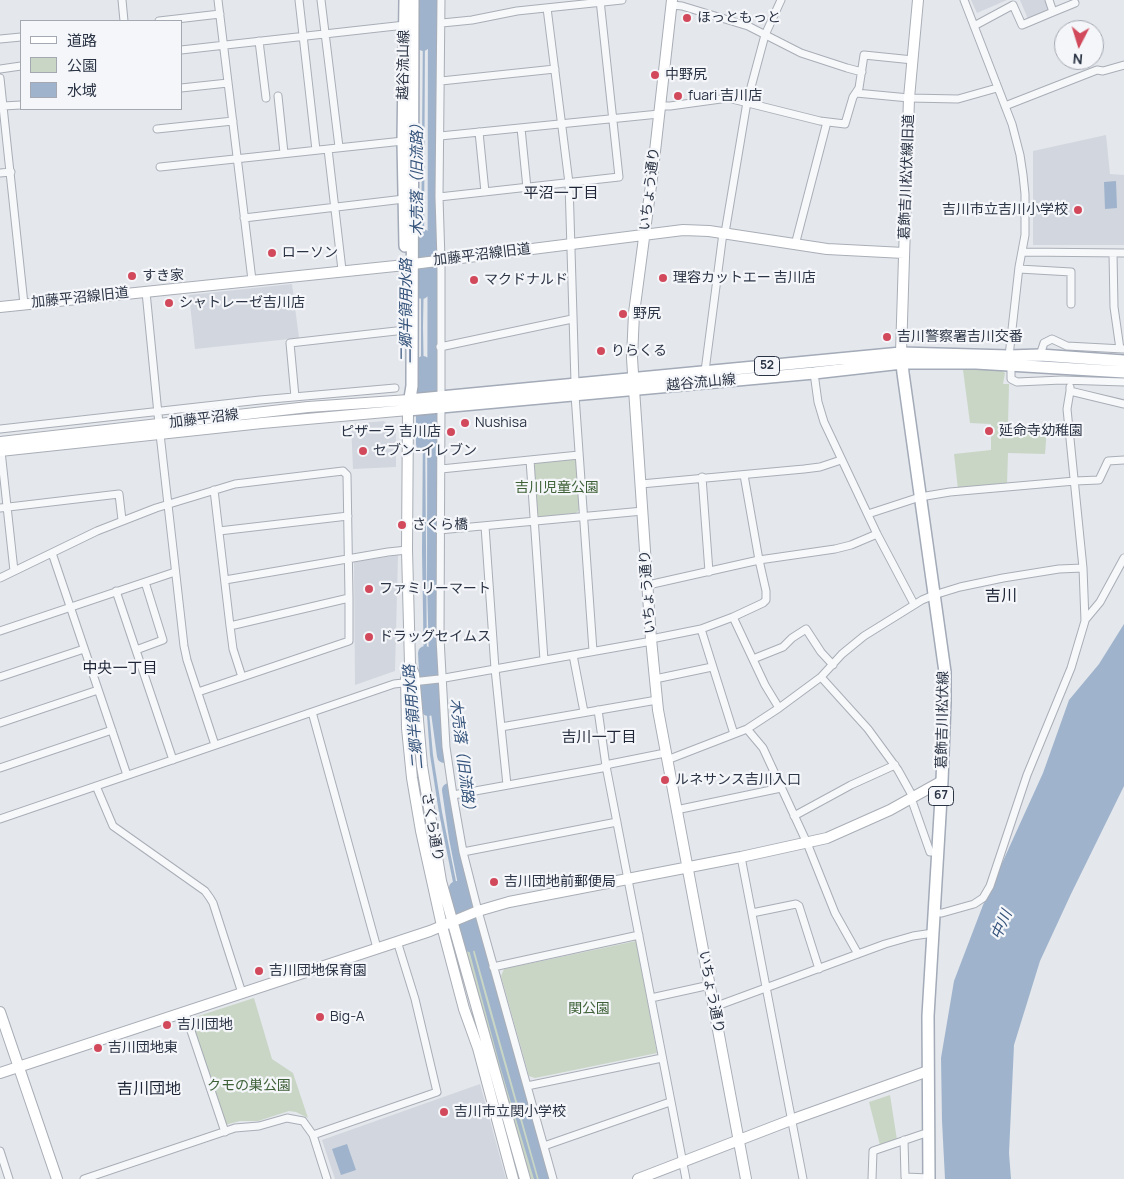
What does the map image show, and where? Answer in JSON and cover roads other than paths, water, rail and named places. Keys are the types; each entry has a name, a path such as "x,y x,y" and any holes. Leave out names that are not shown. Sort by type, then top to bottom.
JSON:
{"main road":[{"name":"越谷流山線","path":"405,0 404,199 412,264 405,330 405,386 412,403"},
{"name":"越谷流山線","path":"412,403 413,0"},
{"name":"越谷流山線","path":"633,383 705,372 902,358 976,363 1040,355 1124,361"},
{"name":"越谷流山線","path":"412,403 633,383 814,373 902,358"},
{"name":"葛飾吉川松伏線","path":"902,358 945,672 942,781 928,1016 929,1178"},
{"name":"越谷流山線","path":"1010,360 1124,372"}],"street":[{"path":"122,0 124,20"},
{"path":"218,0 252,280"},
{"path":"299,0 316,150"},
{"path":"321,0 339,148"},
{"path":"442,0 439,197 441,469 439,530 440,679 446,747 463,852 476,912 553,1179"},
{"path":"442,23 472,20 517,10 622,0"},
{"path":"705,372 724,233 747,102 765,35 781,0"},
{"name":"葛飾吉川松伏線旧道","path":"902,358 909,98 918,0"},
{"path":"964,0 1015,135 1023,175 1026,208 1025,235 1019,269 1010,377 1014,381 1071,380 1124,382"},
{"path":"1049,0 1053,12"},
{"path":"439,197 619,177 600,1"},
{"path":"672,3 748,26 801,53 862,72"},
{"name":"いちょう通り","path":"672,3 634,313 633,383 657,700 746,1179"},
{"path":"974,26 1013,5 1022,25 1075,3"},
{"path":"547,8 569,183 575,389 593,651"},
{"path":"168,20 220,14"},
{"path":"182,50 405,25"},
{"path":"0,39 20,37"},
{"path":"259,41 266,98"},
{"path":"440,136 613,118 659,110 670,106 728,98 827,122 845,124 862,72 864,55 913,60"},
{"path":"1005,106 1097,70 1103,71 1124,64"},
{"path":"0,68 20,66"},
{"path":"441,81 555,69"},
{"path":"0,78 3,128 11,172 24,304"},
{"path":"182,88 228,83"},
{"path":"856,93 909,98 958,99 997,88"},
{"path":"278,96 284,153"},
{"path":"3,106 20,104"},
{"path":"157,129 232,121"},
{"path":"795,245 827,122"},
{"path":"521,128 527,188"},
{"path":"480,132 486,192"},
{"path":"160,167 403,141"},
{"path":"328,149 342,270"},
{"path":"0,173 11,172"},
{"path":"244,218 404,199"},
{"name":"加藤平沼線旧道","path":"0,307 412,264 644,234 692,230 827,249 904,253"},
{"path":"1022,252 1124,253"},
{"path":"1040,355 1044,343 1052,339 1067,346 1122,349 1114,307 1113,254"},
{"path":"1019,269 1071,272 1071,304"},
{"path":"146,292 184,646 215,744"},
{"path":"440,348 572,319"},
{"path":"295,397 290,343 405,330"},
{"path":"814,373 818,402 824,422 877,534 914,604"},
{"path":"934,912 942,913 974,904 983,898 990,886 1027,775 1071,668 1085,621 1083,568 1067,409 1071,380"},
{"path":"0,429 259,400 395,388"},
{"path":"1070,391 1124,404"},
{"path":"259,400 260,413"},
{"name":"加藤平沼線","path":"160,429 260,413 412,403"},
{"name":"加藤平沼線","path":"0,448 160,429 412,403"},
{"name":"さくら通り","path":"412,403 407,550 410,664 406,674 414,682 422,766 441,881 455,921 525,1179"},
{"path":"0,448 4,508 14,572"},
{"path":"441,469 579,455"},
{"path":"530,460 544,660"},
{"path":"641,484 820,467 842,460"},
{"path":"868,514 920,497 950,492 1099,480 1108,461 1124,460"},
{"path":"0,578 122,520 214,490 250,482 343,471 347,474 349,641 198,692"},
{"path":"0,819 391,684 440,679 652,640 701,629 733,617 766,600 766,591 744,475"},
{"path":"702,477 709,572"},
{"path":"214,490 233,649 242,677"},
{"path":"4,508 119,494 122,520"},
{"path":"439,530 643,511"},
{"path":"219,531 348,516"},
{"path":"486,526 495,669 507,785"},
{"path":"648,585 759,560 835,549 877,534"},
{"path":"225,580 407,550"},
{"path":"52,553 127,775"},
{"path":"1085,621 1100,602 1124,558"},
{"path":"453,795 610,764 666,756 734,734 747,729 821,677 842,654 864,636 914,604 934,594 1003,578 1059,569 1083,568"},
{"path":"0,631 175,572"},
{"path":"136,650 163,640 144,582"},
{"path":"116,591 173,760"},
{"path":"230,626 349,598"},
{"path":"733,617 765,685 779,708"},
{"path":"701,629 734,734"},
{"path":"753,659 783,647 792,638 806,629 821,652 833,665"},
{"path":"0,677 84,649"},
{"path":"573,655 584,712"},
{"path":"655,679 712,667"},
{"path":"821,677 868,728 895,765 912,797 930,852 938,852"},
{"name":"さくら通り","path":"414,682 407,728 412,778 429,873 464,1009 478,1048 513,1179"},
{"path":"0,723 98,690"},
{"path":"501,727 657,700"},
{"path":"598,710 606,766 627,878 686,1179"},
{"path":"312,712 377,948"},
{"path":"747,729 763,748 807,843 835,913 858,954"},
{"path":"0,768 112,730"},
{"path":"794,816 851,785 895,765"},
{"path":"0,1073 185,1013 442,926 476,912 520,899 827,838 858,826 942,781"},
{"path":"96,786 113,826 204,891 210,898 242,993"},
{"path":"676,810 781,788"},
{"path":"463,852 617,822"},
{"path":"741,856 803,1179"},
{"path":"752,913 796,904 799,906 819,969"},
{"path":"714,1007 858,954 913,936 933,933"},
{"path":"493,967 639,935"},
{"path":"313,1135 437,1092 415,999 398,941"},
{"path":"651,998 710,985"},
{"path":"0,1012 57,1179"},
{"path":"185,1013 225,1132"},
{"path":"527,1086 662,1058"},
{"path":"638,1179 791,1120 928,1072"},
{"path":"544,1146 670,1102"},
{"path":"84,1179 235,1128 259,1126 287,1118 304,1122 313,1135 327,1179"},
{"path":"872,1179 873,1151 922,1134 929,1134"},
{"path":"904,1140 905,1177 929,1178"},
{"path":"0,1151 2,1167 9,1179"}],"water":[{"path":"423,27 425,27 424,253 421,252"},
{"path":"1116,181 1117,208 1105,209 1104,182"},
{"path":"421,273 424,273 424,383 421,380"},
{"path":"425,424 427,671 424,672 422,552 423,425"},
{"name":"中川","path":"1124,624 1124,786 1040,961 1014,1045 1009,1153 1011,1179 945,1179 941,1058 954,981 983,905 1043,773 1069,700 1099,664"},
{"path":"425,690 427,690 433,755 442,812 461,906 458,907 439,813 430,755"},
{"path":"466,926 537,1179 534,1179 500,1066 463,927"},
{"path":"347,1144 356,1170 341,1175 332,1149"}],"waterway":[{"name":"二郷半領用水路","path":"423,44 424,0"},
{"name":"木売落（旧流路）","path":"435,0 434,580 437,705 444,756"},
{"name":"二郷半領用水路","path":"422,292 423,236"},
{"name":"二郷半領用水路","path":"423,363 423,444"},
{"name":"二郷半領用水路","path":"425,653 428,709"},
{"name":"木売落（旧流路）","path":"449,790 469,905 546,1179"},
{"name":"二郷半領用水路","path":"456,888 470,945"}],"place":[{"name":"ほっともっと","path":"687,18"},
{"name":"中野尻","path":"655,75"},
{"name":"fuari 吉川店","path":"678,96"},
{"name":"吉川市立吉川小学校","path":"1078,210"},
{"name":"ローソン","path":"272,253"},
{"name":"すき家","path":"132,276"},
{"name":"理容カットエー 吉川店","path":"663,278"},
{"name":"マクドナルド","path":"474,280"},
{"name":"シャトレーゼ吉川店","path":"169,303"},
{"name":"野尻","path":"623,314"},
{"name":"吉川警察署吉川交番","path":"887,337"},
{"name":"りらくる","path":"601,351"},
{"name":"Nushisa","path":"465,423"},
{"name":"延命寺幼稚園","path":"989,431"},
{"name":"ピザーラ 吉川店","path":"451,432"},
{"name":"セブン-イレブン","path":"363,451"},
{"name":"さくら橋","path":"402,525"},
{"name":"ファミリーマート","path":"369,589"},
{"name":"ドラッグセイムス","path":"369,637"},
{"name":"ルネサンス吉川入口","path":"665,780"},
{"name":"吉川団地前郵便局","path":"494,882"},
{"name":"吉川団地保育園","path":"259,971"},
{"name":"Big-A","path":"320,1017"},
{"name":"吉川団地","path":"167,1025"},
{"name":"吉川団地東","path":"98,1048"},
{"name":"吉川市立関小学校","path":"444,1112"}],"district":[{"name":"平沼一丁目","path":"561,194"},
{"name":"吉川","path":"1001,597"},
{"name":"中央一丁目","path":"120,669"},
{"name":"吉川一丁目","path":"599,738"},
{"name":"吉川団地","path":"149,1090"}],"park label":[{"name":"吉川児童公園","path":"557,488"},
{"name":"関公園","path":"589,1009"},
{"name":"クモの巣公園","path":"249,1086"}]}
